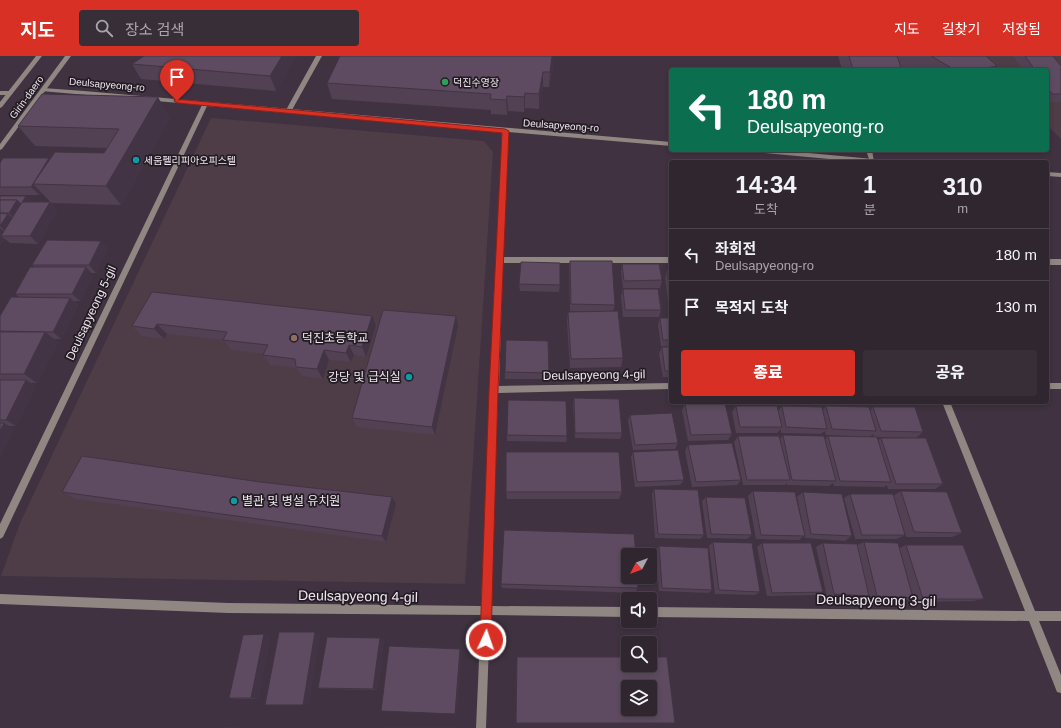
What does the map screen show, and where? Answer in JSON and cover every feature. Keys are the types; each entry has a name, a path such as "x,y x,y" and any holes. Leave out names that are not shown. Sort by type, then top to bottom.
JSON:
{"street":[{"name":"Girin-daero","path":"0,106 39,56"},
{"name":"Girin-daero","path":"0,148 68,56"},
{"path":"289,110 319,56"},
{"name":"Deulsapyeong-ro","path":"43,90 93,92 205,104 289,110 505,131 669,144"},
{"path":"0,93 10,93"},
{"name":"Deulsapyeong 5-gil","path":"0,534 205,104"},
{"path":"481,728 487,611 494,390 505,131"},
{"path":"772,152 843,160"},
{"path":"1049,174 1061,175"},
{"path":"500,260 668,260"},
{"path":"1049,262 1061,262"},
{"name":"Deulsapyeong 4-gil","path":"494,390 669,386"},
{"path":"1049,386 1061,386"},
{"path":"947,404 1061,688"},
{"name":"Deulsapyeong 4-gil","path":"0,599 228,608 621,612"},
{"name":"Deulsapyeong 3-gil","path":"657,612 1033,617 1061,616"}],"shaded area":[{"path":"979,56 1061,56 1061,139 1049,127 1049,68 991,68"},
{"name":"덕진초등학교","path":"211,118 484,141 493,152 465,584 1,576 20,523"}],"building":[{"path":"144,56 282,56 270,76 132,64"},
{"name":"덕진수영장","path":"340,56 552,56 550,72 543,72 539,94 525,93 524,97 507,96 506,100 490,99 491,94 327,83"},
{"path":"849,56 897,56 901,68 852,68"},
{"path":"931,56 986,56 997,66 986,68 952,68"},
{"path":"1025,56 1053,56 1061,66 1061,94 1052,94 1049,90 1049,68 1034,68"},
{"path":"42,94 158,97 106,186 33,184 55,152 104,153 119,129 18,126"},
{"path":"3,158 49,158 31,187 0,187 0,163"},
{"path":"0,196 26,196 21,204 17,200 0,200"},
{"path":"0,200 17,200 9,213 0,213"},
{"path":"22,202 50,202 30,236 1,236"},
{"path":"0,213 8,214 0,226"},
{"path":"47,240 101,241 89,265 32,265"},
{"path":"570,261 612,261 615,305 571,304"},
{"path":"521,262 560,263 560,285 519,284"},
{"path":"622,264 659,264 662,280 624,281"},
{"path":"30,267 86,267 72,294 15,294"},
{"path":"667,270 669,270 669,286"},
{"path":"623,289 658,289 661,310 625,310"},
{"path":"152,292 372,316 362,347 349,345 346,353 324,350 317,369 296,367 295,359 263,355 268,345 223,340 227,332 157,324 154,329 132,326"},
{"path":"11,297 70,298 53,332 0,331 0,316"},
{"name":"강당 및 급식실","path":"383,310 456,316 432,427 352,418"},
{"path":"618,311 623,358 571,359 568,312"},
{"path":"660,318 669,318 669,340 663,340"},
{"path":"0,332 45,332 24,374 0,374"},
{"path":"506,340 548,341 549,373 505,372"},
{"path":"662,347 669,347 669,371 665,371"},
{"path":"0,380 26,380 6,420 0,420"},
{"path":"574,398 619,399 622,433 575,433"},
{"path":"508,400 566,401 567,436 507,435"},
{"path":"685,404 725,404 732,434 691,435"},
{"path":"736,406 777,406 782,427 740,427"},
{"path":"782,406 822,407 827,429 786,427"},
{"path":"826,406 869,407 876,431 832,429"},
{"path":"873,407 915,407 923,432 881,431"},
{"path":"672,413 678,443 635,445 630,415"},
{"path":"0,423 4,423 0,431"},
{"path":"783,435 824,436 836,481 792,480"},
{"path":"738,436 779,436 790,480 747,480"},
{"path":"828,436 877,437 891,482 840,481"},
{"path":"881,438 926,438 943,484 896,484"},
{"path":"732,443 741,480 696,482 688,445"},
{"path":"678,450 684,480 637,482 633,452"},
{"path":"506,452 619,452 622,492 506,492"},
{"name":"별관 및 병설 유치원","path":"82,456 260,482 392,497 382,536 62,492"},
{"path":"654,489 698,490 704,535 658,534"},
{"path":"753,491 795,492 805,536 761,535"},
{"path":"901,491 947,492 962,533 914,532"},
{"path":"803,492 842,494 852,536 811,534"},
{"path":"850,494 893,494 905,535 862,535"},
{"path":"706,497 745,498 752,535 711,534"},
{"path":"504,530 634,534 635,548 621,548 621,584 638,584 638,588 501,584"},
{"path":"713,542 752,543 760,592 719,590"},
{"path":"864,542 898,543 913,598 877,596"},
{"path":"762,543 811,543 823,592 772,593"},
{"path":"823,543 857,544 869,596 834,594"},
{"path":"906,545 963,545 984,599 923,599"},
{"path":"659,546 708,548 712,590 662,588"},
{"path":"279,632 315,632 303,705 265,705"},
{"path":"264,634 251,698 229,698 243,635"},
{"path":"327,637 380,638 373,689 318,688"},
{"path":"389,646 460,649 455,714 381,711"},
{"path":"517,657 621,657 621,672 657,672 657,657 667,657 675,723 516,723"},
{"path":"224,727 245,728 224,728"},
{"path":"456,727 456,728 382,728"}],"place":[{"name":"덕진수영장","path":"445,82"},
{"name":"세움펠리피아오피스텔","path":"136,160"},
{"name":"덕진초등학교","path":"294,338"},
{"name":"강당 및 급식실","path":"409,377"},
{"name":"별관 및 병설 유치원","path":"234,501"}],"route":[{"path":"177,101 289,110 505,131 494,390 486,640"}]}
